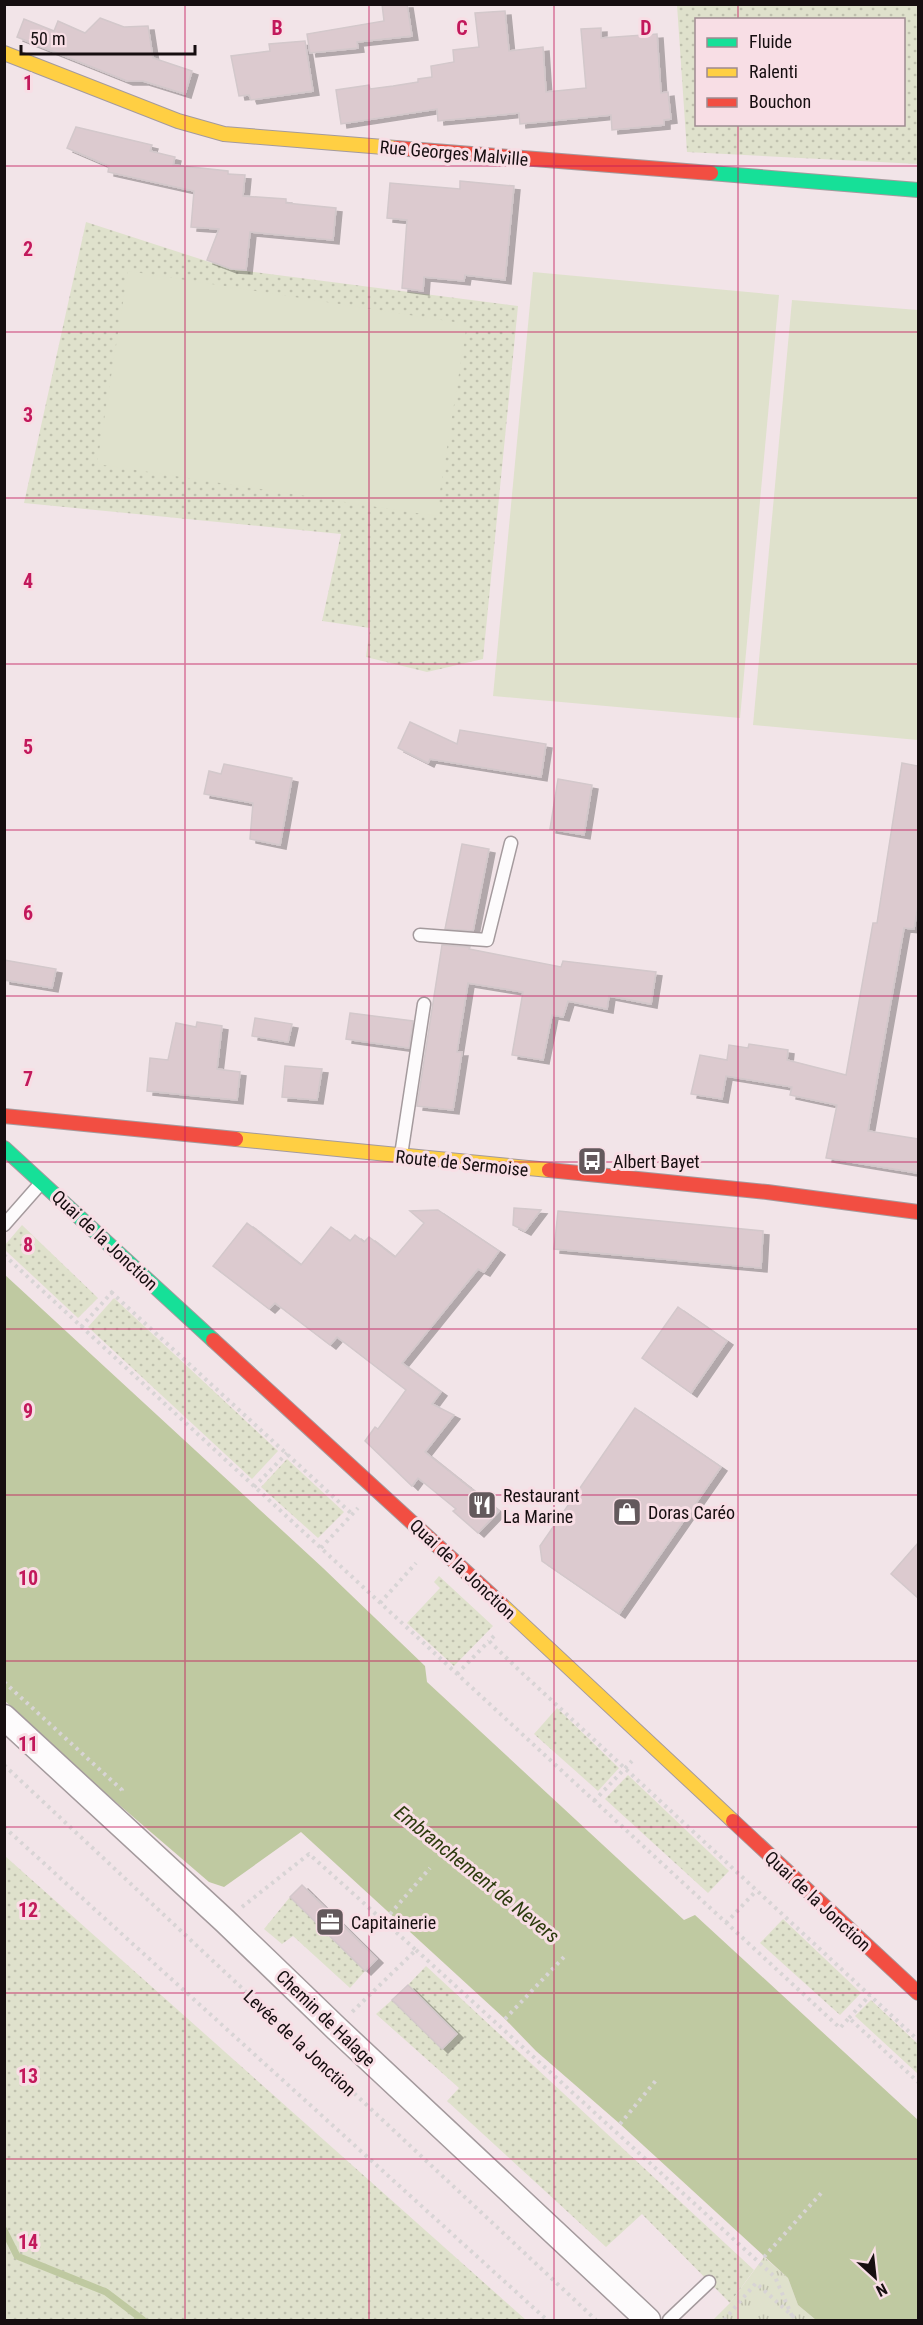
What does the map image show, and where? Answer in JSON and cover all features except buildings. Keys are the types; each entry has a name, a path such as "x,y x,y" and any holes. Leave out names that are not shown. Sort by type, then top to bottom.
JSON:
{"street":[{"name":"Rue Georges Malville","path":"4,53 178,122 224,134 918,190"},
{"name":"Route de Sermoise","path":"4,1116 767,1192 918,1212"},
{"name":"Quai de la Jonction","path":"4,1148 435,1543 918,1994"},
{"name":"Chemin de Halage","path":"4,1717 225,1921 648,2320"}],"lane":[{"path":"420,935 487,940 511,843"},
{"path":"401,1156 424,1004"},
{"path":"4,1225 42,1182"},
{"path":"669,2320 709,2282"}],"path":[{"path":"4,1255 840,2028 892,1970"},
{"path":"81,1327 134,1267"},
{"path":"111,1292 352,1514"},
{"path":"254,1487 310,1428"},
{"path":"321,1548 363,1501"},
{"path":"380,1603 435,1543"},
{"path":"457,1674 501,1629"},
{"path":"489,1641 918,2040"},
{"path":"594,1801 649,1743"},
{"name":"Levée de la Jonction","path":"4,1766 596,2320"},
{"path":"4,1827 547,2320"},
{"path":"225,1921 309,1854 775,2277 792,2316"},
{"path":"390,1914 430,1868"},
{"path":"726,1923 757,1890"},
{"path":"336,2028 416,1950"},
{"path":"505,2019 564,1957"},
{"path":"849,2018 918,2082"},
{"path":"620,2124 658,2078"},
{"path":"764,2257 822,2191"},
{"path":"724,2320 756,2283 797,2320"}],"green space":[{"path":"677,5 918,5 918,164 687,152"},
{"path":"86,222 231,269 518,306 483,659 427,672 366,657 370,628 322,621 341,534 24,503"},
{"path":"128,271 467,324 436,516 97,464"},
{"path":"533,272 779,295 740,718 493,696"},
{"path":"792,300 918,310 918,740 753,725"},
{"path":"22,1225 98,1298 78,1318 5,1250 5,1245"},
{"path":"114,1298 278,1451 252,1479 88,1327"},
{"path":"287,1459 344,1512 318,1538 261,1487"},
{"path":"439,1576 493,1626 454,1666 407,1623 440,1588 434,1582"},
{"path":"557,1708 619,1768 598,1791 534,1734"},
{"path":"628,1775 729,1871 708,1893 605,1799"},
{"path":"5,1856 526,2320 5,2320"},
{"path":"290,1897 365,1971 350,1988 293,1936 282,1944 264,1929"},
{"path":"783,1919 861,1993 840,2015 760,1943"},
{"path":"426,1966 754,2270 730,2303 642,2214 606,2247 447,2101 459,2088 376,2014 392,2000 443,2049 457,2034 408,1985"},
{"path":"871,2000 918,2044 918,2074 855,2016"},
{"path":"764,2257 788,2278 798,2305 816,2320 713,2320 730,2303"}],"water":[{"name":"Embranchement de Nevers","path":"4,1274 323,1568 425,1666 427,1682 684,1920 695,1915 918,2120 918,2320 816,2320 798,2305 788,2278 620,2124 536,2051 505,2019 301,1832 224,1887 209,1882 75,1767 5,1701"}],"waterway":[{"path":"4,2230 17,2256 106,2292 143,2320"}],"traffic: fast":[{"path":"711,173 918,190"},
{"path":"4,1148 213,1340"}],"traffic: slow":[{"path":"4,53 178,121 224,134 396,148"},
{"path":"236,1139 549,1170"},
{"path":"502,1605 733,1821"}],"traffic: jam":[{"path":"396,148 711,173"},
{"path":"4,1116 236,1139"},
{"path":"549,1170 767,1192 918,1212"},
{"path":"213,1340 502,1605"},
{"path":"733,1821 918,1993"}],"place":[{"name":"Albert Bayet","path":"592,1161"},
{"name":"Restaurant La Marine","path":"482,1505"},
{"name":"Doras Caréo","path":"627,1512"},
{"name":"Capitainerie","path":"330,1922"}]}
